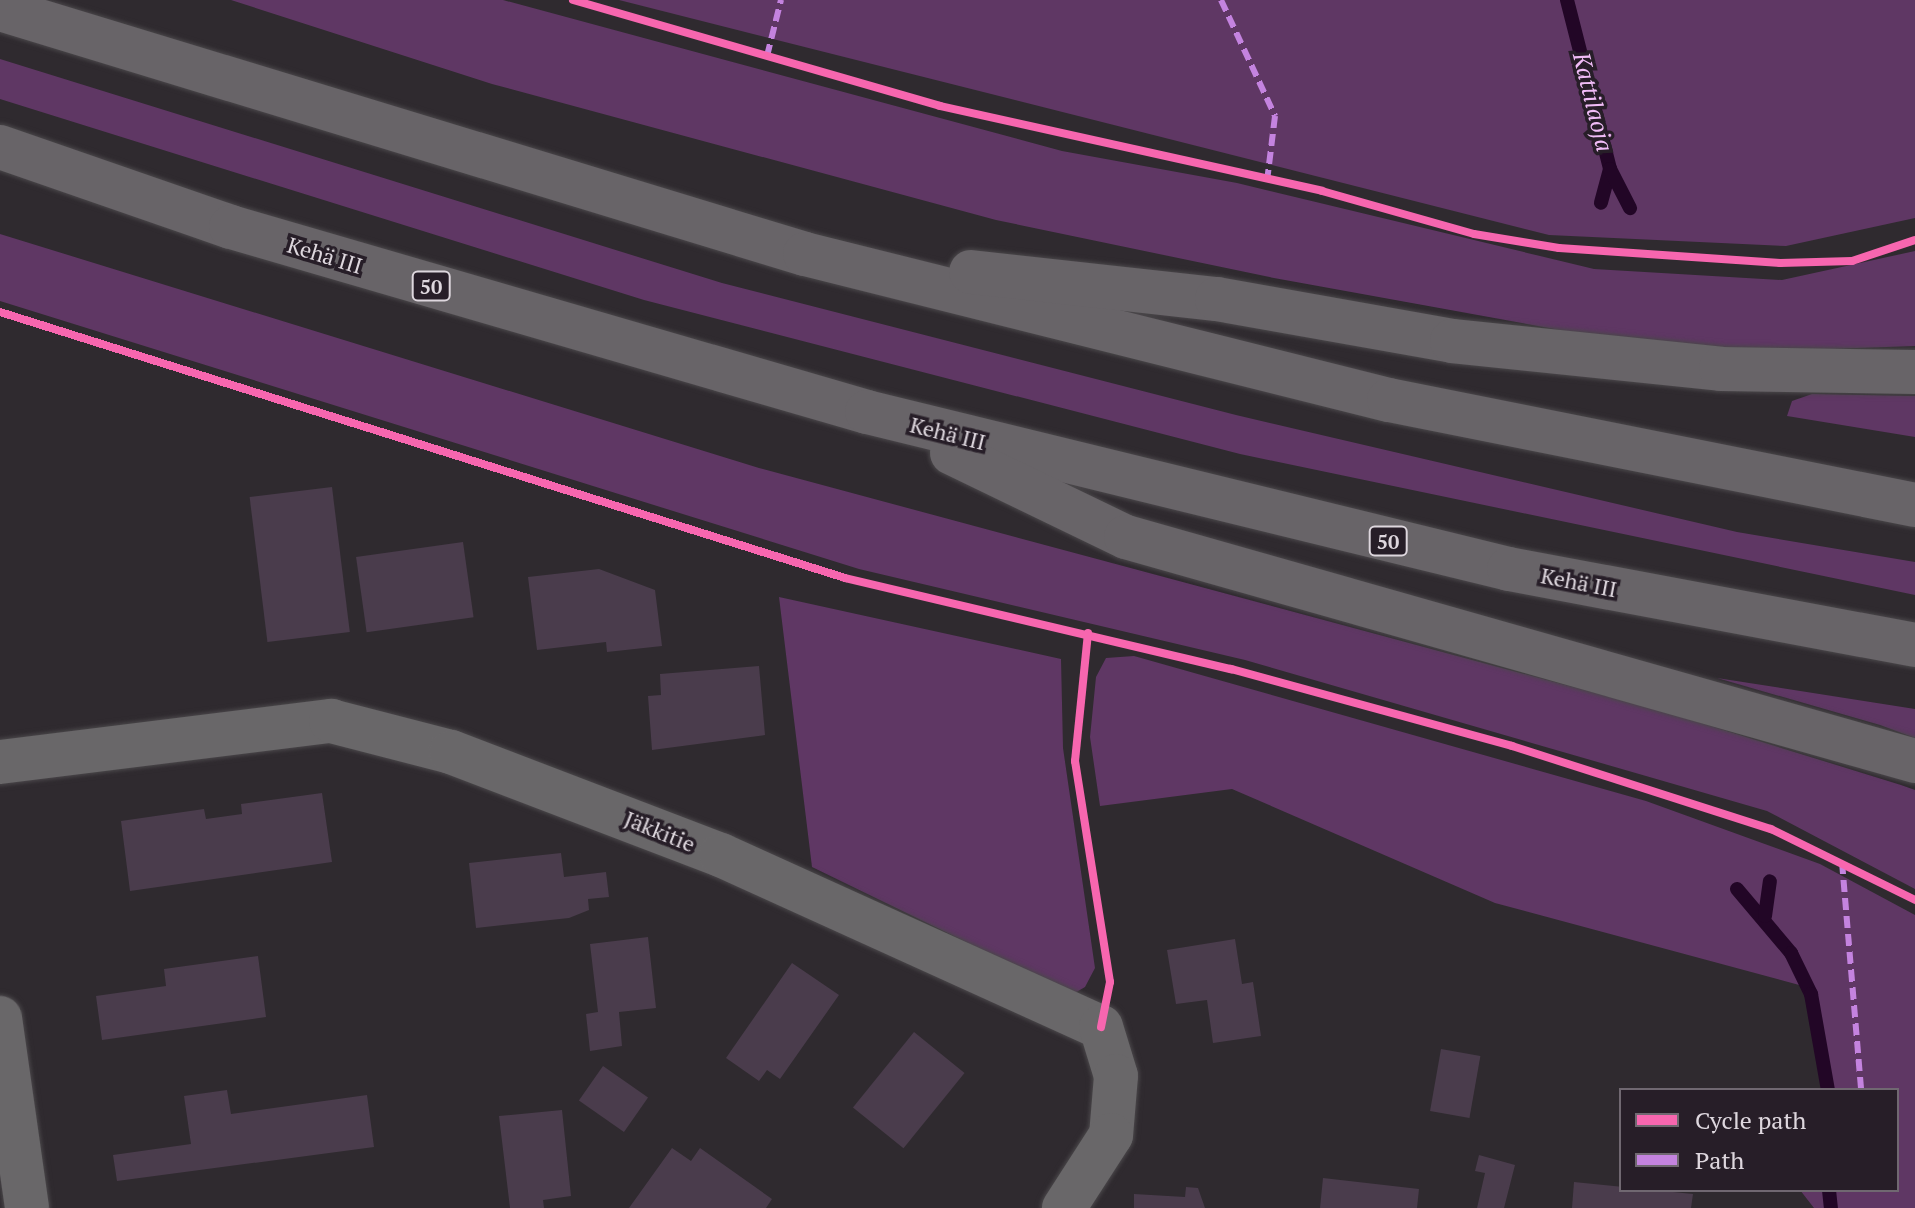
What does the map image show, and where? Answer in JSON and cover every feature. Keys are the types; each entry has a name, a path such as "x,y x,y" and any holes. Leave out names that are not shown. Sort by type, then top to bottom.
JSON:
{"highway":[{"path":"0,9 805,254 1389,400 1915,505"},
{"name":"Kehä III","path":"0,147 231,227 867,412 1509,569 1915,645"},
{"path":"805,254 1217,299 1468,342 1721,369 1915,372"},
{"path":"867,412 1126,537 1915,761"}],"street":[{"name":"Jäkkitie","path":"0,762 331,721 451,752 721,855 1101,1027 1116,1076 1111,1135 1064,1208"},
{"path":"0,1018 27,1208"}],"shaded area":[{"path":"231,0 503,0 1062,151 1237,183 1594,269 1782,280 1915,251 1915,346 1773,351 1604,338 1274,278 996,220 492,84"},
{"path":"619,0 1915,0 1915,218 1786,246 1549,235"},
{"path":"0,59 722,283 1236,415 1737,532 1915,562 1915,595 1240,454 644,300 0,99"},
{"path":"0,234 759,468 1662,711 1901,785 1915,790 1915,889 1767,811 1245,660 859,569 0,301"},
{"path":"1812,394 1915,396 1915,437 1787,416 1792,401"},
{"path":"779,597 1061,659 1063,748 1095,968 1085,987 1073,994 812,867"},
{"path":"1134,656 1646,801 1820,864 1915,915 1915,1208 1814,1208 1802,1192 1899,1192 1899,1088 1822,1088 1814,989 1495,903 1232,789 1100,806 1090,737 1096,677 1106,658"},
{"path":"1717,678 1915,709 1915,738 1880,725"}],"building":[{"path":"332,487 350,632 267,642 250,497"},
{"path":"463,542 474,617 367,632 356,557"},
{"path":"599,569 655,590 662,646 607,652 606,642 537,650 528,577"},
{"path":"759,666 765,735 652,750 648,696 661,695 660,674"},
{"path":"322,793 332,862 130,891 121,821 204,809 206,819 242,814 241,804"},
{"path":"561,853 564,877 606,872 609,897 588,899 589,910 569,918 476,928 469,863"},
{"path":"648,937 656,1008 619,1012 622,1046 590,1051 586,1014 598,1012 590,944"},
{"path":"1235,939 1242,984 1253,982 1261,1036 1213,1043 1207,1000 1176,1004 1167,950"},
{"path":"258,956 266,1017 102,1040 96,996 166,986 164,969"},
{"path":"792,963 839,995 780,1079 767,1070 759,1081 726,1058"},
{"path":"914,1032 965,1073 903,1148 853,1107"},
{"path":"1441,1049 1480,1056 1469,1118 1430,1111"},
{"path":"603,1066 648,1098 624,1132 579,1100"},
{"path":"227,1090 231,1114 367,1095 374,1147 117,1181 113,1155 191,1144 184,1096"},
{"path":"562,1110 571,1196 543,1200 544,1208 510,1208 499,1116"},
{"path":"672,1148 691,1161 700,1148 772,1199 766,1208 629,1208"},
{"path":"1479,1155 1515,1165 1504,1208 1477,1208 1485,1173 1475,1171"},
{"path":"1323,1178 1419,1189 1417,1208 1320,1208"},
{"path":"1574,1182 1619,1187 1619,1192 1693,1194 1691,1208 1572,1208"},
{"path":"1186,1187 1198,1188 1205,1208 1134,1208 1134,1194 1185,1197"}],"waterway":[{"name":"Kattilaoja","path":"1567,0 1610,169 1601,203"},
{"path":"1610,169 1630,208"},
{"path":"1765,916 1770,881"},
{"name":"Kattilaoja","path":"1737,889 1791,953 1811,994 1828,1088"},
{"name":"Kattilaoja","path":"1829,1192 1831,1208"}],"marked path":[{"path":"767,56 781,0"},
{"path":"1221,0 1275,116 1267,181"},
{"path":"1842,862 1861,1088"}],"cycle path":[{"path":"573,0 940,106 1322,191 1474,234 1559,248 1780,263 1852,261 1915,240"},
{"path":"0,312 845,578 1231,669 1512,746 1771,829 1915,900"},
{"path":"1088,633 1075,761 1110,982 1101,1027"}]}
